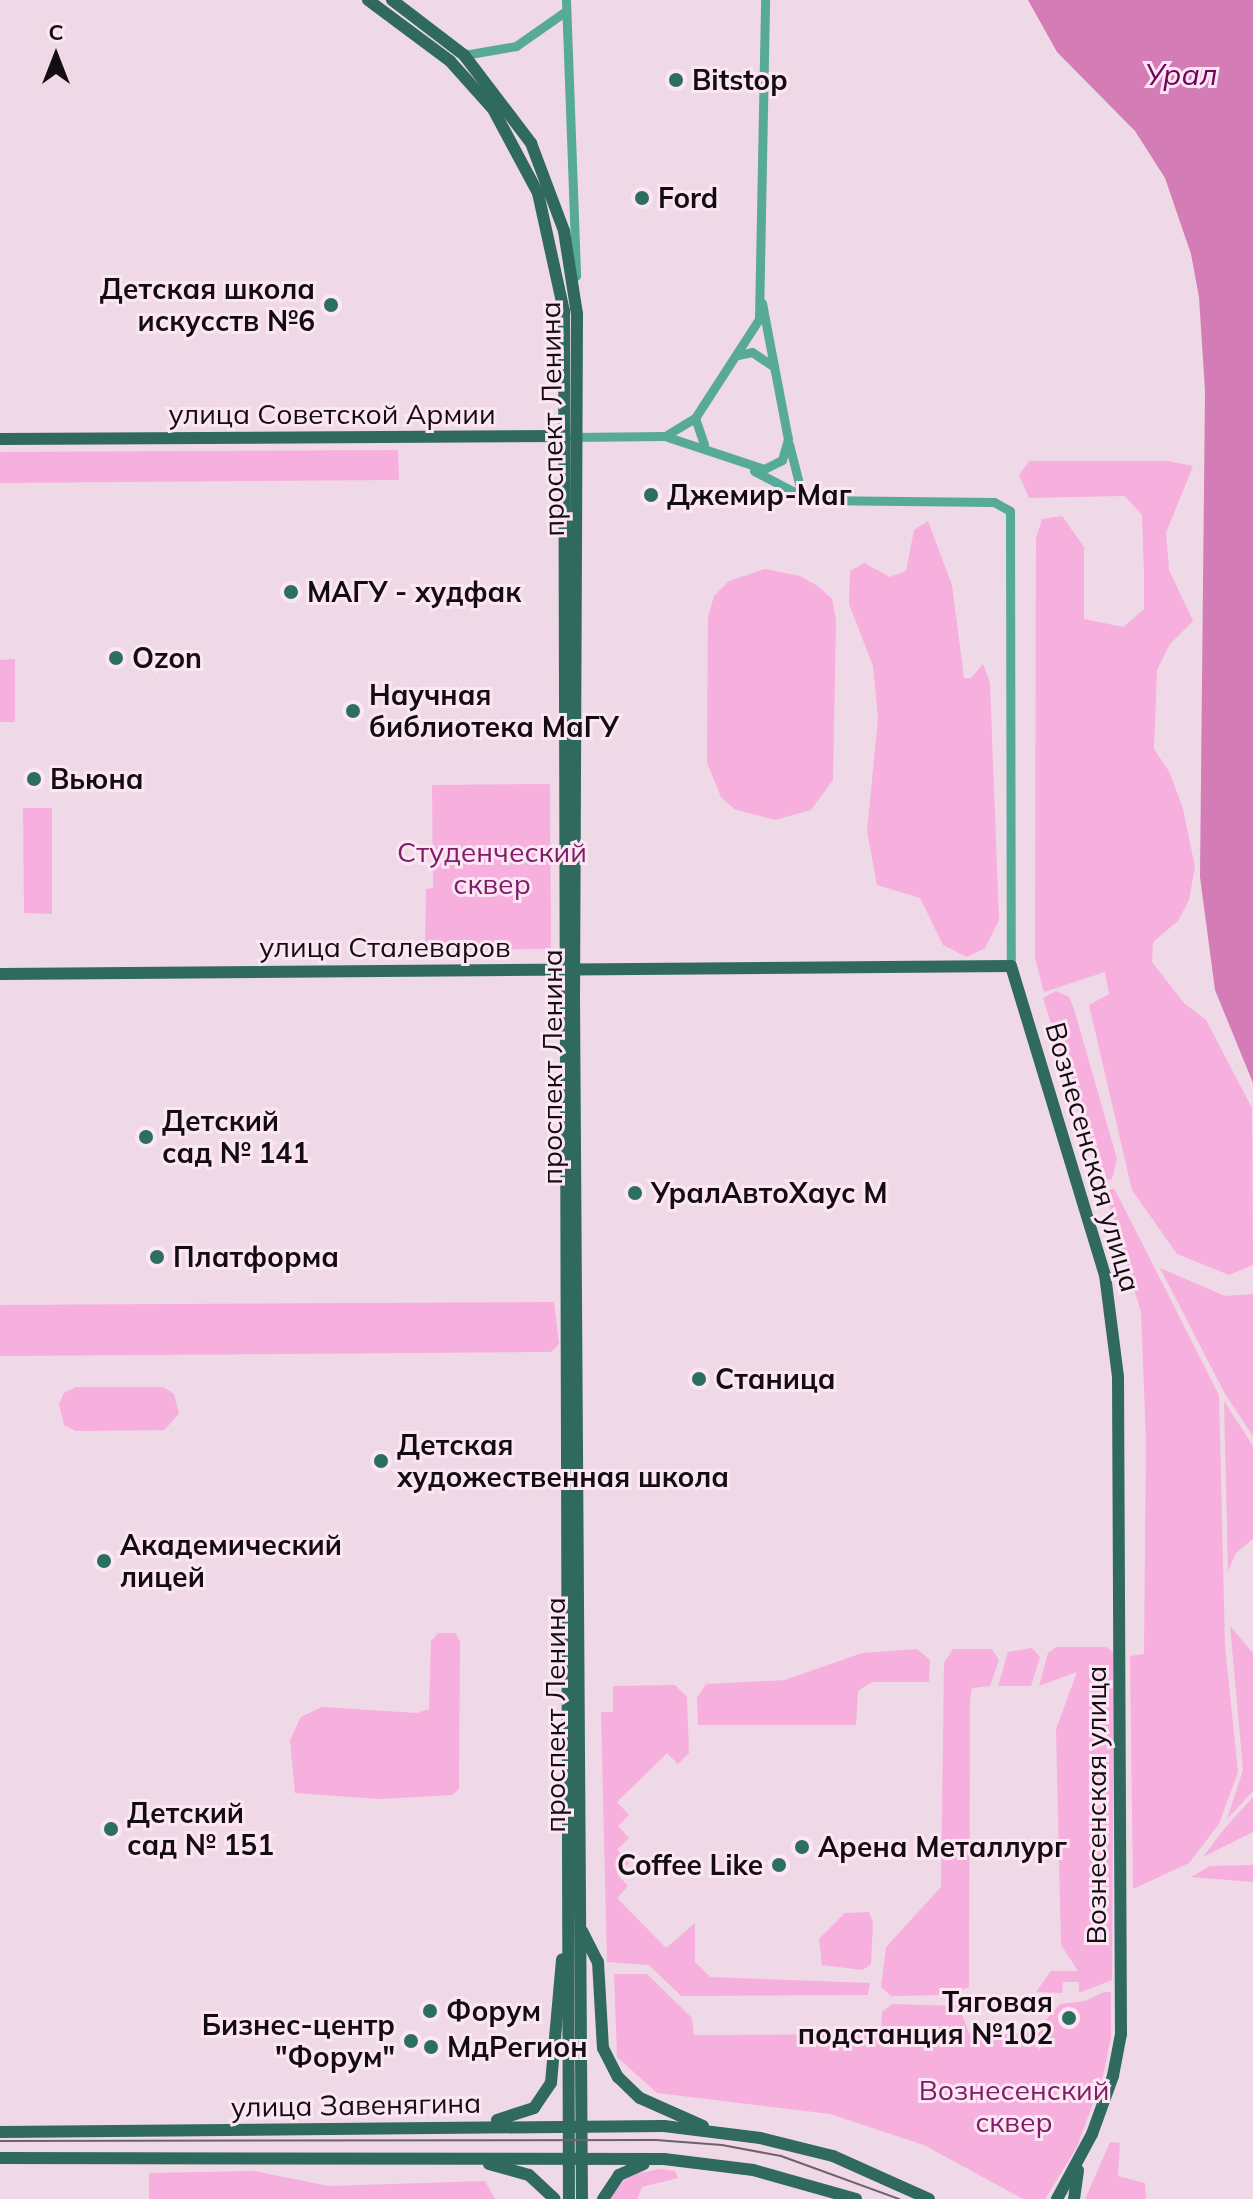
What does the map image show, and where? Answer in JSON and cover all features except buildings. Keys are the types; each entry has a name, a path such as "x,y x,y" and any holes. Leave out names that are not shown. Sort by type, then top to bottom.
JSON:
{"main road":[{"name":"проспект Ленина","path":"368,0 473,84 493,109 538,193 563,297 570,970 575,2124 582,2199"},
{"name":"проспект Ленина","path":"392,0 464,55 504,102 542,167 564,231 577,314 578,437 570,970"},
{"name":"улица Советской Армии","path":"0,439 564,436"},
{"name":"улица Сталеваров","path":"0,974 1011,966"},
{"name":"Вознесенская улица","path":"1011,966 1105,1275 1118,1377 1121,2034 1113,2076 1079,2161 1057,2199"},
{"name":"проспект Ленина","path":"471,2126 525,2114 551,2083 557,1982 574,1929"},
{"name":"улица Завенягина","path":"574,1929 598,1962 603,2048 618,2077 640,2098 714,2131"},
{"name":"улица Завенягина","path":"0,2132 575,2124 714,2131 833,2156 929,2199"},
{"name":"улица Завенягина","path":"0,2158 664,2159 753,2170 856,2199"},
{"name":"улица Завенягина","path":"470,2159 529,2175 555,2199"},
{"path":"603,2199 619,2175 664,2159"},
{"name":"проспект Ленина","path":"569,2199 576,2160"},
{"path":"1074,2199 1079,2161"}],"street":[{"path":"566,0 577,314"},
{"path":"765,0 762,303 788,439 806,497"},
{"path":"464,55 516,46 566,11"},
{"path":"665,436 695,418 738,355 762,303"},
{"path":"738,355 752,352 765,357 776,370"},
{"path":"695,418 698,439 706,446 806,497"},
{"name":"улица Советской Армии","path":"564,436 665,436 706,446"},
{"path":"748,468 774,467 782,460 788,439"},
{"name":"Вознесенская улица","path":"806,497 994,502 1010,511 1011,966"}],"green space":[{"path":"398,450 399,480 0,483 0,452"},
{"path":"1029,461 1168,461 1193,466 1166,533 1169,570 1193,621 1170,644 1157,670 1154,749 1170,773 1183,809 1195,867 1189,900 1178,921 1153,942 1152,962 1184,1003 1206,1020 1252,1108 1253,1265 1229,1275 1177,1254 1132,1190 1089,1005 1109,994 1105,972 1044,992 1035,958 1036,538 1042,519 1062,516 1084,547 1084,619 1123,627 1144,609 1144,576 1142,515 1125,496 1029,498 1019,475"},
{"path":"928,521 952,585 964,678 971,678 983,664 990,683 999,920 985,948 967,957 943,945 920,898 877,885 867,831 878,718 873,666 849,604 850,571 864,563 890,577 906,571 914,530"},
{"path":"765,569 800,576 818,586 832,599 836,620 833,780 811,810 775,820 734,809 721,797 707,763 708,617 714,596 729,581"},
{"path":"15,659 15,722 0,722 0,660"},
{"name":"Студенческий сквер","path":"550,784 551,949 425,950 426,889 433,888 432,785"},
{"path":"23,808 52,808 52,914 24,913"},
{"path":"1056,991 1069,997 1074,1009 1117,1159 1112,1179 1104,1181 1097,1170 1043,998"},
{"path":"1114,1188 1219,1395 1225,1646 1238,1772 1219,1824 1189,1863 1133,1889 1130,1656 1144,1654 1146,1442 1141,1312 1105,1192"},
{"path":"1160,1268 1225,1296 1253,1294 1253,1436 1225,1394"},
{"path":"554,1302 559,1344 551,1352 0,1356 0,1305"},
{"path":"76,1387 163,1387 174,1394 179,1414 164,1430 76,1431 64,1425 59,1404 64,1393"},
{"path":"1224,1401 1253,1446 1253,1539 1236,1553 1228,1571"},
{"path":"1230,1626 1253,1653 1253,1791 1227,1819 1243,1770"},
{"path":"438,1633 455,1633 460,1641 459,1789 452,1795 379,1799 295,1793 290,1740 301,1717 322,1707 417,1713 429,1709 431,1641"},
{"path":"1056,1647 1106,1647 1114,1652 1112,1980 1079,1993 1079,1982 1063,1982 1062,1993 1036,1992 1051,1971 1078,1971 1061,1945 1056,1729 1077,1672 1039,1686 1048,1653"},
{"path":"1032,1648 1040,1657 1031,1686 998,1686 1008,1652"},
{"path":"917,1649 930,1660 929,1682 872,1682 858,1691 856,1725 698,1725 697,1698 706,1684 785,1680 862,1653"},
{"path":"953,1649 992,1649 999,1660 990,1686 972,1688 970,1701 969,1987 950,1995 891,1996 881,1987 886,1947 941,1887 944,1663"},
{"path":"675,1685 687,1697 689,1753 678,1764 667,1753 617,1802 629,1815 618,1826 629,1838 617,1850 629,1863 617,1874 628,1886 617,1898 666,1948 695,1923 695,1962 710,1977 870,1983 868,1995 681,1996 649,1965 607,1962 601,1712 613,1712 613,1686"},
{"path":"1253,1797 1253,1832 1203,1857 1224,1829"},
{"path":"1253,1865 1253,1882 1191,1877 1210,1866"},
{"path":"869,1912 873,1922 871,1964 863,1970 822,1965 819,1939 845,1913"},
{"name":"Вознесенский cквер","path":"614,1974 647,1974 692,2018 694,2035 881,2034 882,2012 892,2004 959,2006 969,2033 1034,2033 1060,2004 1085,2001 1111,1992 1111,2037 1103,2076 1077,2147 1045,2199 1023,2199 924,2145 830,2114 657,2093 617,2057"},
{"path":"1110,2142 1120,2143 1118,2176 1145,2183 1146,2199 1085,2199"},
{"path":"660,2169 675,2171 678,2178 642,2187 637,2199 608,2199 629,2175"},
{"path":"254,2171 329,2186 485,2181 495,2199 149,2199 149,2173"}],"water":[{"name":"Урал","path":"1028,0 1253,0 1253,1083 1215,990 1200,877 1205,391 1199,297 1191,254 1165,178 1135,131 1057,52"}],"tram line":[{"path":"0,2141 656,2140 722,2145 781,2156 899,2199"}],"place":[{"name":"Bitstop","path":"676,80"},
{"name":"Ford","path":"642,198"},
{"name":"Детская школа искусств №6","path":"331,305"},
{"name":"Джемир-Маг","path":"651,495"},
{"name":"МАГУ - худфак","path":"291,592"},
{"name":"Ozon","path":"116,658"},
{"name":"Научная библиотека МаГУ","path":"353,711"},
{"name":"Вьюна","path":"34,779"},
{"name":"Детский сад № 141","path":"146,1137"},
{"name":"УралАвтоХаус М","path":"635,1193"},
{"name":"Платформа","path":"157,1257"},
{"name":"Станица","path":"699,1379"},
{"name":"Детская художественная школа","path":"381,1461"},
{"name":"Академический лицей","path":"104,1561"},
{"name":"Детский сад № 151","path":"111,1829"},
{"name":"Арена Металлург","path":"802,1847"},
{"name":"Coffee Like","path":"779,1865"},
{"name":"Форум","path":"430,2011"},
{"name":"Тяговая подстанция №102","path":"1069,2018"},
{"name":"Бизнес-центр \"Форум\"","path":"411,2041"},
{"name":"МдРегион","path":"431,2047"}]}
